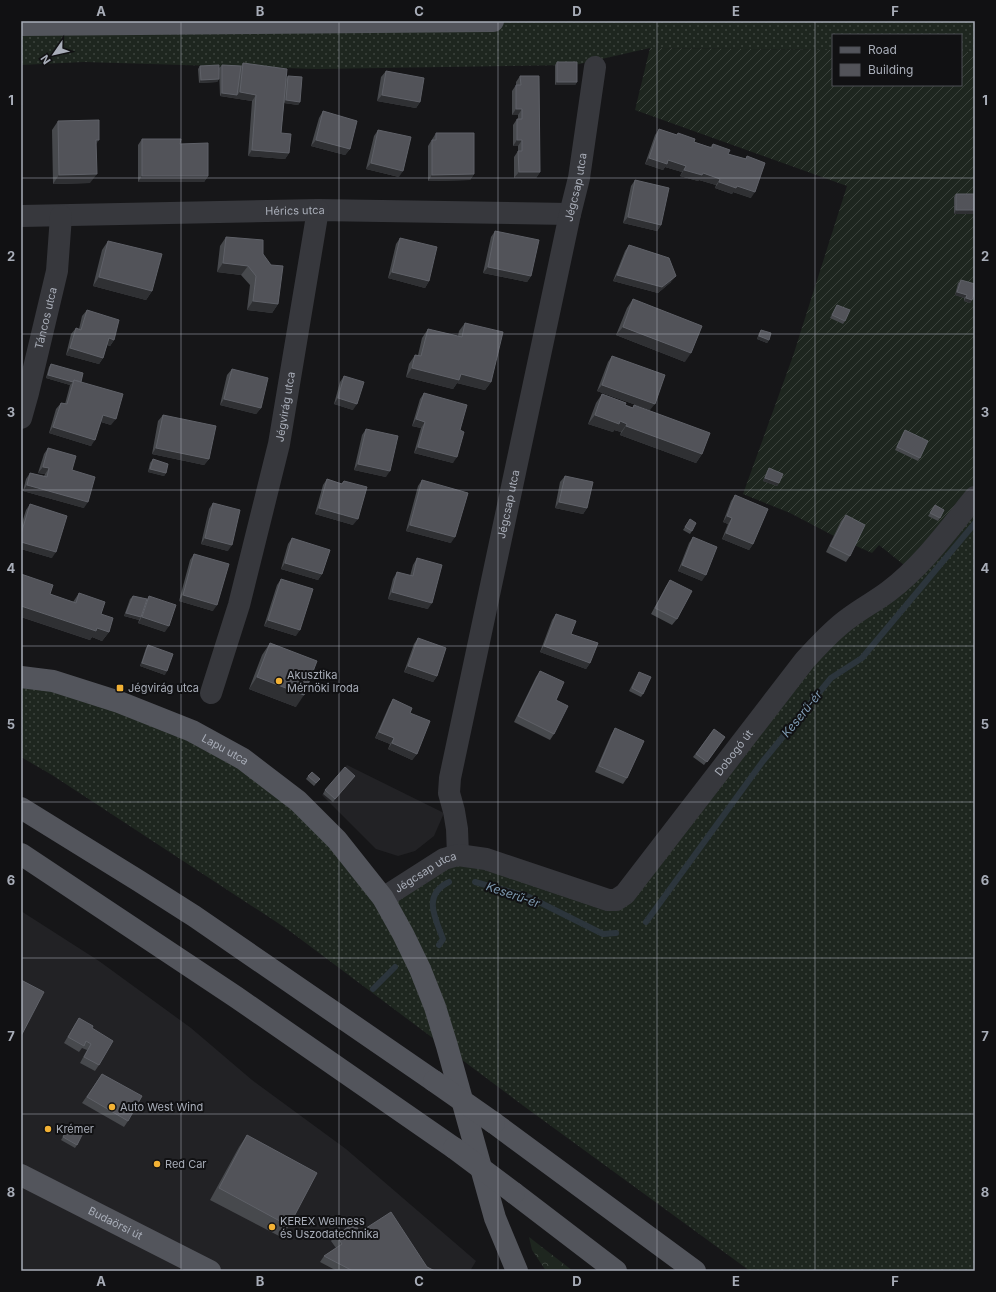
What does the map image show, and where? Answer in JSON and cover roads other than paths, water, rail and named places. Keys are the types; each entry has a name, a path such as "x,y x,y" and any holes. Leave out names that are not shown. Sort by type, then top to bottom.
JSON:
{"main road":[{"path":"21,26 493,21"},
{"path":"21,677 53,681"},
{"name":"Lapu utca","path":"53,681 119,702 192,732 243,760 298,801 337,840 383,898 420,969 435,1007 495,1218 517,1271"},
{"path":"21,808 194,916 494,1123 695,1271"},
{"path":"21,854 243,1002 454,1148 616,1271"},
{"name":"Budaörsi út","path":"21,1175 210,1271"}],"street":[{"name":"Jégcsap utca","path":"383,898 444,859 458,855 457,829 449,793 450,778 570,214 580,178 595,67"},
{"name":"Hérics utca","path":"21,216 318,210 570,214"},
{"name":"Jégvirág utca","path":"210,693 238,605 279,444 318,210"},
{"name":"Táncos utca","path":"21,418 57,271 61,216"},
{"name":"Dobogó út","path":"458,855 486,859 608,900 616,900 625,894 805,660 830,632 849,617 890,591 939,541 975,497"},
{"name":"Lapu utca","path":"21,669 53,681"}],"waterway":[{"name":"Keserű-ér","path":"646,922 763,761 831,678 862,658 975,523"},
{"name":"Keserű-ér","path":"439,945 443,939 434,915 433,900 441,887 449,882"},
{"name":"Keserű-ér","path":"475,882 529,897 603,934 616,933"},
{"name":"Keserű-ér","path":"373,989 395,967"}],"place":[{"name":"Akusztika Mérnöki Iroda","path":"279,681"},
{"name":"Jégvirág utca","path":"120,688"},
{"name":"Auto West Wind","path":"112,1107"},
{"name":"Krémer","path":"48,1129"},
{"name":"Red Car","path":"157,1164"},
{"name":"KEREX Wellness és Uszodatechnika","path":"272,1227"}]}
